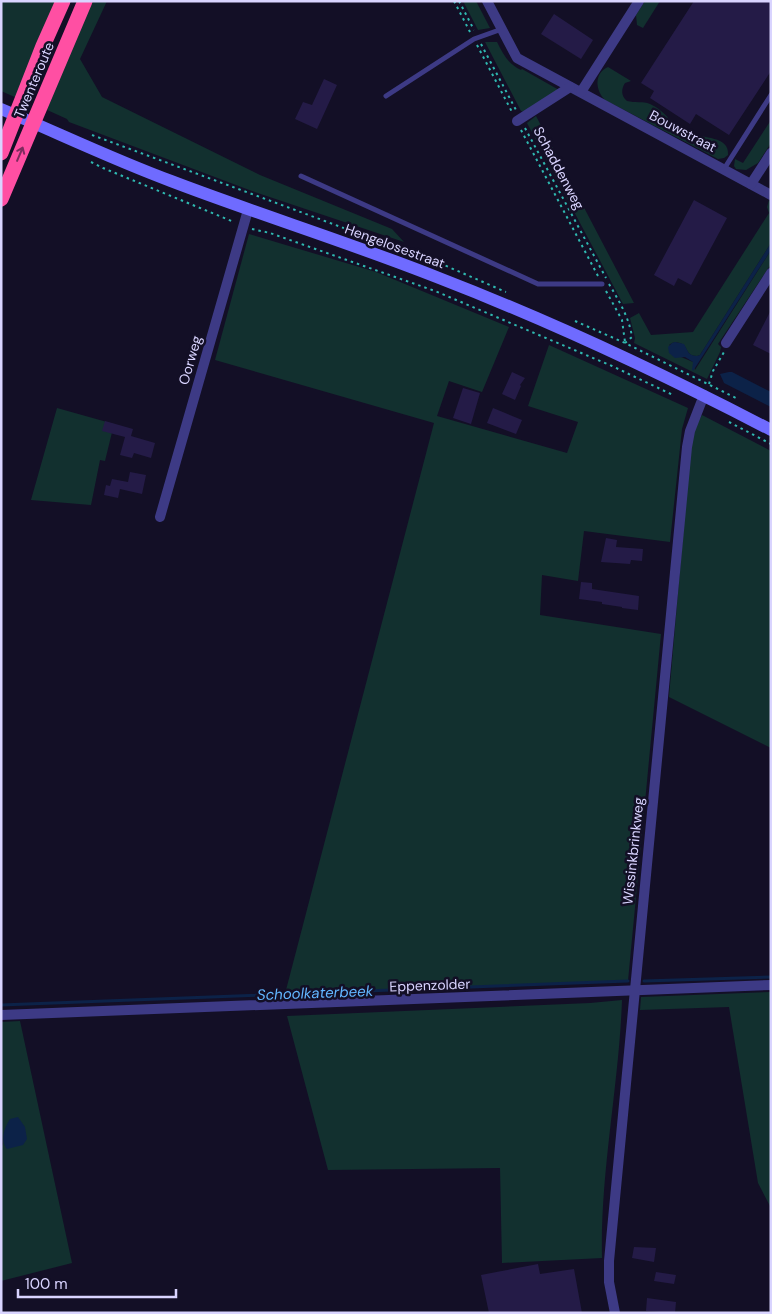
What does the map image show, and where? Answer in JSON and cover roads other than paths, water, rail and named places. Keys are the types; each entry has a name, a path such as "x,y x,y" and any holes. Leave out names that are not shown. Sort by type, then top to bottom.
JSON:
{"highway":[{"name":"Twenteroute","path":"1,153 43,46 63,1"},
{"name":"Twenteroute","path":"1,198 85,1"}],"main road":[{"name":"Hengelosestraat","path":"1,109 170,181 442,279 622,348 706,389 771,430"}],"street":[{"name":"Bouwstraat","path":"487,1 517,58 771,194"},
{"path":"582,92 639,1"},
{"path":"519,120 570,87"},
{"path":"751,184 771,153"},
{"name":"Oorweg","path":"160,518 248,210"},
{"path":"726,343 771,273"},
{"name":"Wissinkbrinkweg","path":"615,1313 609,1282 609,1261 686,447 706,389"},
{"name":"Eppenzolder","path":"1,1015 771,985"}],"lane":[{"path":"386,96 476,39 502,29"},
{"path":"724,169 771,96"},
{"path":"301,176 538,284 602,284"}],"water":[{"path":"771,243 771,250 693,371 693,362 685,357 675,358 669,353 668,347 675,342 684,344 692,355 700,355"},
{"path":"729,372 771,392 771,407 724,383 720,374"},
{"path":"18,1117 25,1127 27,1139 23,1145 7,1149 3,1138 6,1126 10,1119"}],"waterway":[{"name":"Schoolkaterbeek","path":"644,981 771,977"},
{"name":"Schoolkaterbeek","path":"1,1005 628,981"}]}
